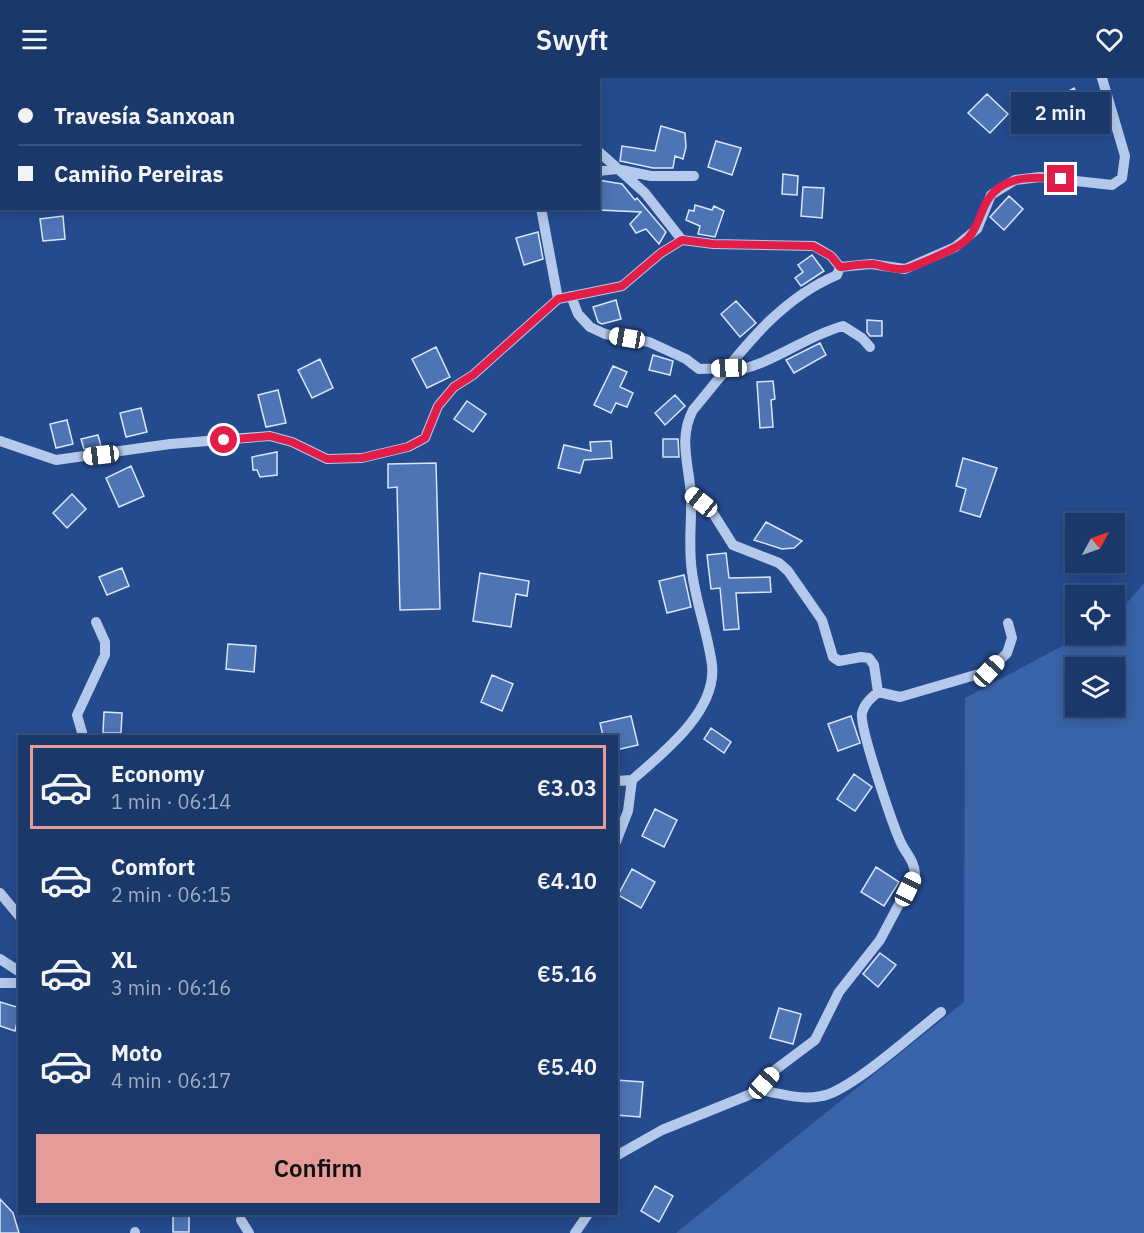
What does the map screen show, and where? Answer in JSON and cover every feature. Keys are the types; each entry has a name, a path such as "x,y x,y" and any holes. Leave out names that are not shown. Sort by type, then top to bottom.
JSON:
{"street":[{"path":"840,267 871,264 905,269 955,248 977,229 991,195 1015,180 1040,177 1112,185 1122,178 1125,156 1101,78"},
{"path":"600,153 645,193 682,240"},
{"path":"600,171 617,169 651,176 694,176"},
{"path":"541,210 558,299"},
{"path":"0,441 56,460 170,444 270,436 292,442 327,459 362,458 408,447 425,438 438,406 454,387 473,375 558,299 622,286 661,253 682,240 713,244 813,246 831,256 840,267"},
{"path":"618,781 632,780 679,739 711,686 712,666 692,572 691,494 685,454 686,424 693,410 761,327 804,291 837,275 840,267"},
{"path":"571,296 578,314 590,327 605,334 649,342 686,359 699,369 743,371 818,333 843,326 862,338 870,347"},
{"path":"691,494 711,510 733,545 779,563 788,571 822,620 833,657 838,661 869,658 874,665 878,692"},
{"path":"83,735 77,715 105,655 105,642 96,622"},
{"path":"878,692 900,697 989,671 1007,653 1012,638 1008,623"},
{"path":"618,1155 662,1130 760,1090 775,1070 815,1040 839,992 880,940 915,874 914,862 903,845 872,758 861,715 867,702 878,692"},
{"path":"618,837 628,811 632,780"},
{"path":"0,893 18,915"},
{"path":"0,960 18,971"},
{"path":"0,983 18,983"},
{"path":"760,1090 801,1098 828,1095 851,1082 941,1012"},
{"path":"576,1233 587,1215"},
{"path":"242,1220 249,1233"}],"shaded area":[{"path":"1144,583 1144,1233 676,1233 964,1002 965,698 1065,645 1125,645 1125,605"}],"building":[{"path":"1074,88 1087,111 1061,127 1047,104"},
{"path":"987,94 1008,114 990,133 968,113"},
{"path":"661,126 685,133 686,147 683,159 675,156 673,168 653,168 620,161 622,146 655,151"},
{"path":"716,141 741,148 732,175 708,167"},
{"path":"783,174 798,176 797,195 782,194"},
{"path":"600,180 622,184 635,200 637,198 666,232 659,244 646,229 636,233 630,224 641,212 598,210 600,210"},
{"path":"803,187 824,188 822,218 801,216"},
{"path":"1009,196 1023,209 1004,230 990,217"},
{"path":"695,205 712,210 714,206 724,211 715,237 698,234 700,226 686,220 689,210 694,211"},
{"path":"63,216 65,239 43,241 40,219"},
{"path":"538,232 543,259 524,265 516,238"},
{"path":"812,255 824,271 801,286 795,278 803,272 798,265"},
{"path":"616,300 621,319 602,324 598,322 593,307"},
{"path":"736,301 756,323 740,337 721,314"},
{"path":"867,320 882,321 882,336 870,336 867,332"},
{"path":"820,343 826,355 794,373 786,360"},
{"path":"436,347 450,377 427,388 412,359"},
{"path":"653,355 673,361 670,375 649,370"},
{"path":"320,359 333,388 312,398 298,370"},
{"path":"613,366 627,372 620,387 633,393 627,407 616,403 611,413 594,405"},
{"path":"773,381 775,399 771,400 773,427 760,428 757,382"},
{"path":"278,390 286,423 266,427 258,395"},
{"path":"675,395 685,406 665,425 655,413"},
{"path":"467,401 486,414 473,432 454,419"},
{"path":"141,408 147,432 126,437 120,413"},
{"path":"67,420 73,444 56,448 50,424"},
{"path":"98,435 101,446 84,449 81,439"},
{"path":"663,439 678,439 679,457 663,457"},
{"path":"611,441 612,458 584,460 580,473 558,468 564,445 591,451 590,442"},
{"path":"277,452 277,475 260,477 257,470 253,470 252,457"},
{"path":"963,458 997,468 980,517 960,511 966,489 956,486"},
{"path":"436,463 440,609 400,610 397,487 388,488 388,464"},
{"path":"131,466 144,496 119,507 106,478"},
{"path":"72,494 86,509 67,528 53,513"},
{"path":"766,522 802,541 794,548 782,549 754,540"},
{"path":"726,553 729,578 770,577 771,592 736,593 739,629 724,630 720,588 711,589 707,555"},
{"path":"122,568 129,586 107,595 99,577"},
{"path":"480,573 529,581 527,596 516,594 511,627 473,621"},
{"path":"684,575 691,607 667,613 659,581"},
{"path":"228,644 256,646 254,672 226,669"},
{"path":"492,675 513,684 502,711 481,702"},
{"path":"104,712 122,713 121,733 103,733"},
{"path":"631,716 638,745 618,750 618,735 603,735 600,723"},
{"path":"851,716 860,743 838,751 828,724"},
{"path":"711,728 731,742 724,753 704,739"},
{"path":"854,774 872,787 855,811 837,799"},
{"path":"655,809 677,820 664,847 642,836"},
{"path":"876,867 899,882 884,906 861,892"},
{"path":"632,869 655,882 641,908 618,895"},
{"path":"880,953 896,965 878,987 863,974"},
{"path":"0,1002 18,1007 15,1031 0,1026"},
{"path":"779,1008 801,1014 793,1044 770,1038"},
{"path":"618,1080 643,1082 640,1117 618,1115"},
{"path":"655,1186 673,1196 659,1222 641,1211"},
{"path":"0,1199 13,1213 19,1233 0,1233"},
{"path":"173,1215 189,1215 189,1232 173,1232"}],"route":[{"path":"224,440 270,436 292,442 327,459 362,458 408,447 425,438 438,406 454,387 473,375 558,299 622,286 661,253 682,240 713,244 813,246 831,256 840,267 871,264 905,269 955,248 971,237 977,229 991,195 1003,185 1015,180 1040,177 1061,179"}]}
